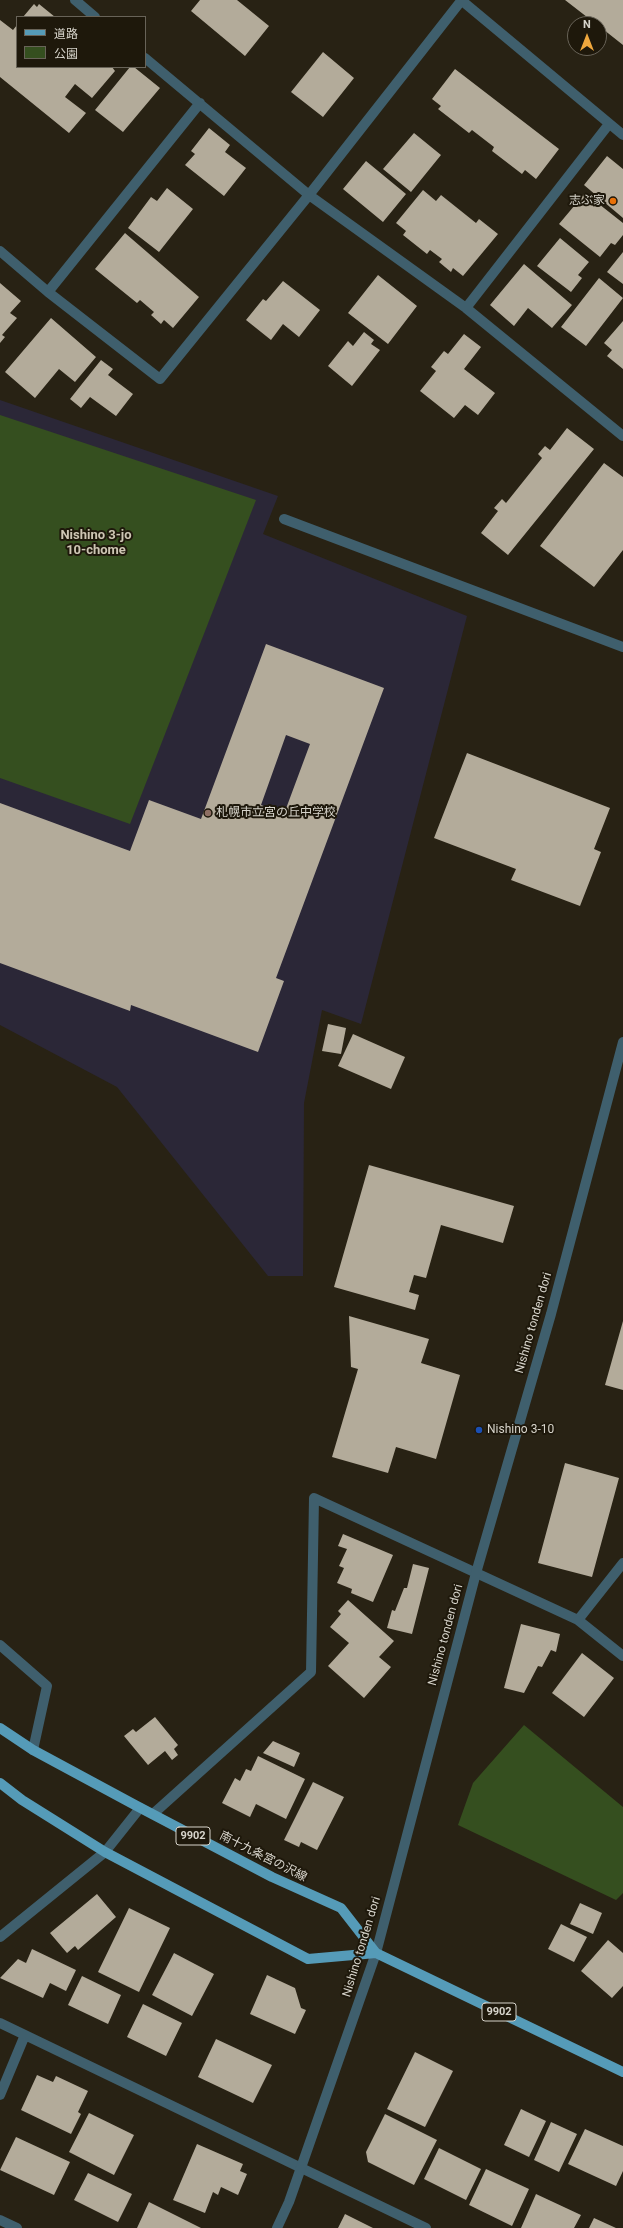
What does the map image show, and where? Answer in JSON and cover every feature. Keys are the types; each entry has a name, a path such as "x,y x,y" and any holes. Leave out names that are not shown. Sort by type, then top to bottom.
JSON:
{"main road":[{"name":"南十九条宮の沢線","path":"0,1728 33,1750 140,1808 272,1877 341,1908 376,1953 623,2072"},
{"path":"0,1784 22,1800 104,1852 308,1959 376,1953"}],"street":[{"path":"74,0 94,16"},
{"path":"0,251 48,292 160,379 310,195 461,0 623,135"},
{"path":"146,59 310,195 466,308 623,436"},
{"path":"48,292 200,103"},
{"path":"466,308 609,124"},
{"path":"284,519 623,647"},
{"name":"Nishino tonden dori","path":"277,2228 290,2202 376,1953 476,1573 550,1314 623,1042"},
{"path":"153,1814 311,1672 314,1498 578,1620 623,1656"},
{"path":"578,1620 623,1563"},
{"path":"0,1645 47,1686 33,1750"},
{"path":"0,1937 104,1852 140,1808"},
{"path":"0,2023 426,2228"},
{"path":"0,2095 25,2035"},
{"path":"0,2220 17,2228"}],"shaded area":[{"name":"札幌市立宮の丘中学校","path":"0,400 278,496 263,534 467,616 361,1024 322,1010 304,1103 303,1276 268,1276 117,1087 0,1025"}],"green space":[{"path":"0,415 256,500 130,824 0,778"},
{"path":"524,1725 623,1807 623,1893 616,1900 458,1825 473,1783"}],"building":[{"path":"200,0 237,0 269,26 245,56 191,11"},
{"path":"565,0 623,0 623,45 607,32 607,16 586,16"},
{"path":"34,4 37,7 39,4 54,16 24,16"},
{"path":"0,20 13,30 16,26 16,68 113,68 115,71 92,98 75,84 65,97 86,113 69,133 0,77"},
{"path":"323,52 354,78 323,117 291,92"},
{"path":"129,68 135,68 160,88 123,132 95,110"},
{"path":"455,69 559,149 536,179 525,170 522,174 492,151 494,147 472,130 469,133 438,109 441,106 432,99"},
{"path":"209,128 230,145 225,152 246,168 224,196 185,165 195,154 191,151"},
{"path":"414,133 441,155 411,192 383,169"},
{"name":"志ぶ家","path":"607,156 623,169 623,218 584,185"},
{"path":"366,161 406,194 383,222 343,189"},
{"path":"167,188 193,209 159,252 128,228 151,197 157,201"},
{"path":"423,190 436,201 441,195 476,223 479,219 498,234 463,276 453,268 451,272 439,262 442,259 430,250 427,254 403,235 406,231 396,223"},
{"path":"585,193 623,223 623,235 615,245 611,243 600,257 559,224"},
{"path":"125,233 199,297 173,328 164,320 161,324 151,315 154,312 140,300 137,303 95,269"},
{"path":"560,238 589,262 578,275 582,278 571,292 537,266"},
{"path":"623,252 623,284 607,272"},
{"path":"524,264 572,305 552,328 528,308 514,326 490,305"},
{"path":"378,275 417,306 388,344 348,313"},
{"path":"599,278 623,298 586,346 561,327"},
{"path":"283,281 320,310 299,337 283,324 271,340 246,320 263,299 266,301"},
{"path":"0,283 21,301 10,313 17,318 2,335 5,337 0,343"},
{"path":"51,318 96,357 75,382 59,369 35,398 5,372"},
{"path":"623,321 623,369 607,356 612,350 604,343"},
{"path":"364,332 374,340 371,344 380,350 352,386 328,366 348,341 353,346"},
{"path":"464,334 481,347 464,369 495,393 478,415 465,405 454,418 420,391 436,371 431,367 444,351 448,354"},
{"path":"101,360 113,369 108,375 133,394 116,416 90,397 81,408 70,399"},
{"path":"567,428 594,449 508,555 481,533 498,511 494,508 502,499 506,503 542,458 538,454 545,446 550,450"},
{"path":"604,463 623,477 623,550 594,587 540,546"},
{"path":"266,644 384,688 276,978 284,981 258,1052 131,1005 130,1011 0,963 0,803 130,851 149,800 201,819","holes":["286,735 310,744 284,814 261,805"]},
{"path":"467,753 610,808 594,849 601,852 580,906 511,880 516,869 434,838"},
{"path":"328,1024 346,1028 341,1054 322,1051"},
{"path":"353,1034 405,1057 391,1089 338,1066"},
{"path":"369,1165 514,1206 503,1243 441,1225 426,1278 414,1275 409,1292 419,1295 415,1310 334,1287"},
{"path":"349,1316 429,1339 421,1363 460,1375 436,1459 396,1447 388,1473 332,1457 358,1369 351,1367"},
{"path":"623,1321 623,1390 605,1385"},
{"path":"565,1463 619,1478 592,1577 538,1563"},
{"path":"343,1534 393,1555 373,1602 351,1593 352,1589 337,1583 344,1568 339,1566 347,1549 338,1546"},
{"path":"413,1564 429,1568 412,1634 387,1628 392,1610 395,1611 404,1588 407,1588"},
{"path":"348,1600 394,1641 379,1657 391,1667 364,1698 328,1666 349,1643 330,1627 341,1614 338,1611"},
{"path":"521,1624 560,1634 556,1652 551,1650 542,1667 538,1666 524,1693 504,1688"},
{"path":"582,1653 614,1678 584,1717 552,1693"},
{"path":"155,1717 178,1745 174,1749 178,1755 172,1760 165,1751 148,1765 124,1736 133,1729 136,1732"},
{"path":"273,1741 300,1753 294,1767 263,1753"},
{"path":"258,1756 305,1779 286,1819 256,1804 250,1817 222,1803 235,1778 240,1781 246,1769 251,1771"},
{"path":"313,1782 344,1797 317,1850 301,1842 299,1847 284,1840"},
{"path":"97,1894 116,1917 78,1950 75,1946 67,1953 50,1933"},
{"path":"580,1903 602,1913 593,1934 570,1924"},
{"path":"129,1908 170,1928 139,1992 98,1972"},
{"path":"561,1924 587,1937 574,1962 548,1949"},
{"path":"608,1940 623,1953 623,1986 612,1998 581,1971"},
{"path":"32,1949 76,1970 66,1991 50,1983 43,1998 0,1978 18,1959 26,1963"},
{"path":"174,1953 214,1974 192,2016 152,1995"},
{"path":"267,1975 295,1988 301,2008 306,2010 295,2034 250,2014"},
{"path":"82,1976 121,1995 108,2024 68,2005"},
{"path":"143,2004 182,2023 166,2056 127,2037"},
{"path":"216,2039 272,2065 253,2103 198,2077"},
{"path":"415,2052 453,2071 425,2127 387,2109"},
{"path":"37,2075 53,2082 56,2076 88,2091 78,2112 81,2114 71,2134 21,2110"},
{"path":"521,2109 546,2121 529,2157 504,2145"},
{"path":"89,2113 134,2135 114,2175 69,2152"},
{"path":"385,2114 437,2140 414,2185 368,2162 366,2152"},
{"path":"551,2122 577,2134 559,2172 534,2160"},
{"path":"585,2129 623,2146 623,2171 616,2186 568,2164"},
{"path":"16,2137 70,2162 54,2195 0,2170"},
{"path":"197,2144 243,2164 240,2171 247,2174 238,2195 221,2187 218,2195 213,2192 205,2213 173,2200"},
{"path":"439,2148 481,2169 466,2200 424,2179"},
{"path":"486,2169 529,2189 512,2226 469,2205"},
{"path":"88,2173 132,2194 118,2222 74,2200"},
{"path":"536,2194 581,2215 574,2228 521,2228"},
{"path":"149,2202 201,2228 137,2228"},
{"path":"345,2214 373,2228 338,2228"},
{"path":"594,2218 616,2228 589,2228"}],"place":[{"name":"志ぶ家","path":"613,201"},
{"name":"札幌市立宮の丘中学校","path":"208,813"},
{"name":"Nishino 3-10","path":"479,1430"}],"district":[{"name":"Nishino 3-jo 10-chome","path":"96,544"}]}
